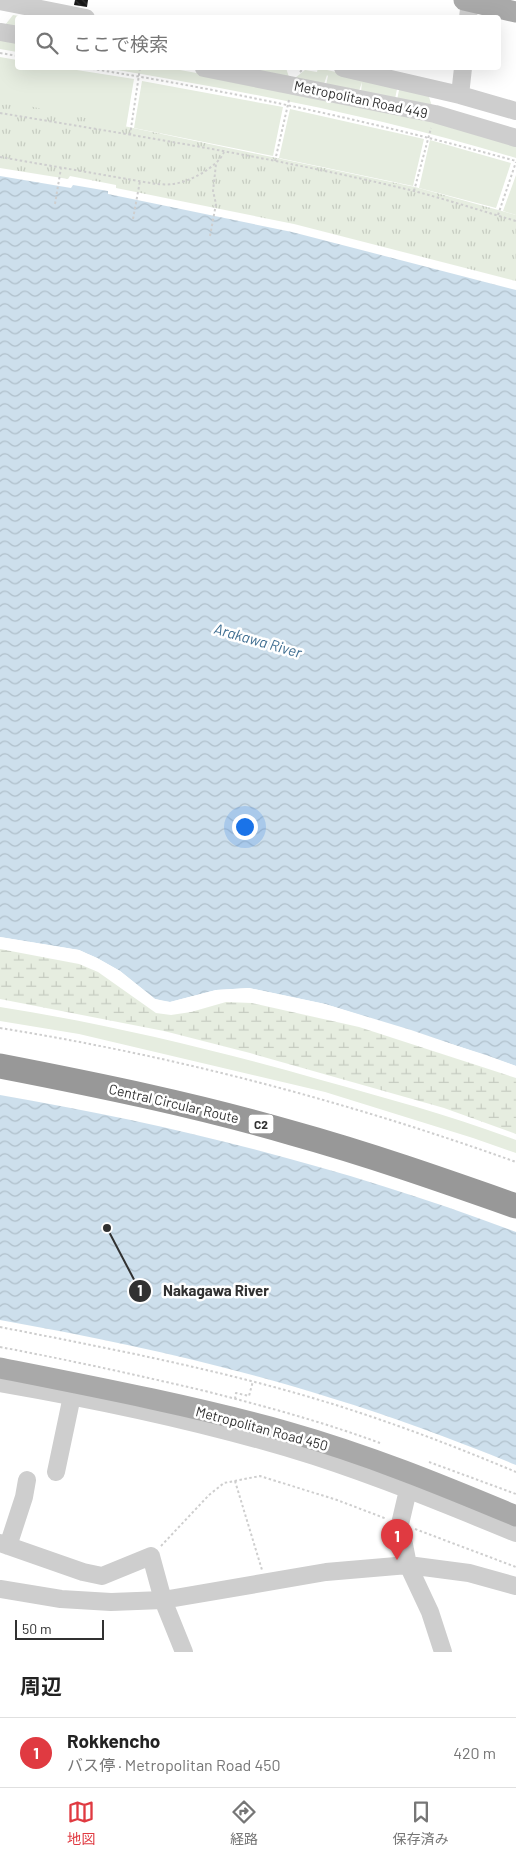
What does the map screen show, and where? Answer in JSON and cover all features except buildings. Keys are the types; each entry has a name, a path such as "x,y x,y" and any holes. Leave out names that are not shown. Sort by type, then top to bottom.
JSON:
{"highway":[{"name":"Central Circular Route","path":"0,1049 82,1064 260,1108 457,1167 516,1190"},
{"name":"Central Circular Route","path":"0,1066 144,1095 292,1132 423,1173 516,1206"}],"main road":[{"path":"468,5 516,12"},
{"name":"Metropolitan Road 450","path":"0,1368 87,1385 233,1418 290,1441 442,1486 516,1516"}],"street":[{"path":"0,1 24,3 74,15"},
{"path":"0,32 15,34"},
{"name":"Metropolitan Road 449","path":"214,70 435,114 516,138"},
{"path":"352,70 460,95 516,111"},
{"path":"460,95 463,70"},
{"path":"0,1383 290,1441 516,1533"},
{"path":"56,1472 72,1396"},
{"path":"27,1480 24,1498 4,1544 83,1572 102,1576 151,1556 163,1600 184,1652"},
{"path":"408,1490 400,1524 408,1565 430,1612 443,1652"},
{"path":"0,1589 61,1600 111,1602 163,1600 326,1572 408,1565 470,1573 516,1586"}],"path":[{"path":"0,53 15,56"},
{"path":"100,70 288,104 428,137 516,162 498,215"},
{"path":"130,134 140,70"},
{"path":"275,162 288,104"},
{"path":"0,113 130,134 275,162 414,191 516,220"},
{"path":"414,191 433,121"},
{"path":"0,157 140,181 172,184 199,174 216,164 222,158 224,152"},
{"path":"210,236 216,204 213,191 216,164"},
{"path":"55,204 61,168"},
{"path":"132,219 140,181"},
{"path":"0,1028 127,1051 208,1070 373,1114 516,1162"},
{"path":"0,1327 106,1348 253,1381 308,1396 406,1429 516,1472"},
{"path":"235,1399 236,1393 249,1396 253,1381"},
{"path":"151,1556 209,1495 224,1483 260,1476 336,1500 516,1566"},
{"path":"235,1481 266,1582"}],"green space":[{"path":"26,12 43,15 25,15"},
{"path":"13,15 15,15 15,27 5,25"},
{"path":"0,38 15,41 15,52 0,49"},
{"path":"0,57 15,60 15,70 77,70 134,79 126,127 0,107"},
{"path":"117,70 180,70 291,90 433,121 516,146 516,158 415,130 312,106"},
{"path":"251,70 287,70 289,77"},
{"path":"305,70 317,72 318,70 327,70 448,97 429,97 432,106 397,100 399,90 397,89 395,99 361,92 362,82 359,91 326,85 327,75 324,84 295,78"},
{"path":"142,81 283,107 273,156 134,128"},
{"path":"19,104 415,187 516,215 516,281 294,224 116,188 116,185 70,176 68,179 0,168 0,105"},
{"path":"290,109 424,139 413,186 279,158"},
{"path":"430,140 511,163 496,208 419,188"},
{"path":"516,175 516,215 503,211"},
{"path":"0,949 79,964 98,972 156,1013 171,1015 191,1012 226,1002 252,1003 359,1027 516,1078 516,1134 444,1108 250,1053 164,1031 0,999"},
{"path":"0,1007 81,1021 162,1039 242,1058 370,1094 443,1115 516,1140 516,1153 325,1092 79,1034 0,1021"}],"water":[{"name":"Arakawa River","path":"0,176 71,188 73,185 108,191 108,194 292,232 516,290 516,1066 411,1030 325,1004 249,988 216,990 170,1002 155,999 120,971 79,950 0,937"},
{"path":"0,1095 131,1120 261,1151 390,1188 516,1232 516,1465 355,1405 249,1374 84,1336 0,1320"}],"pier":[{"path":"0,937 79,950 120,971 155,999 170,1002 216,990 249,988 325,1004 486,1055 516,1066 516,1068 324,1006 249,990 216,992 170,1005 154,1001 119,974 96,960 78,953 0,939"}],"place":[{"name":"Nakagawa River","path":"107,1228"},
{"name":"Rokkencho","path":"397,1560"}]}
